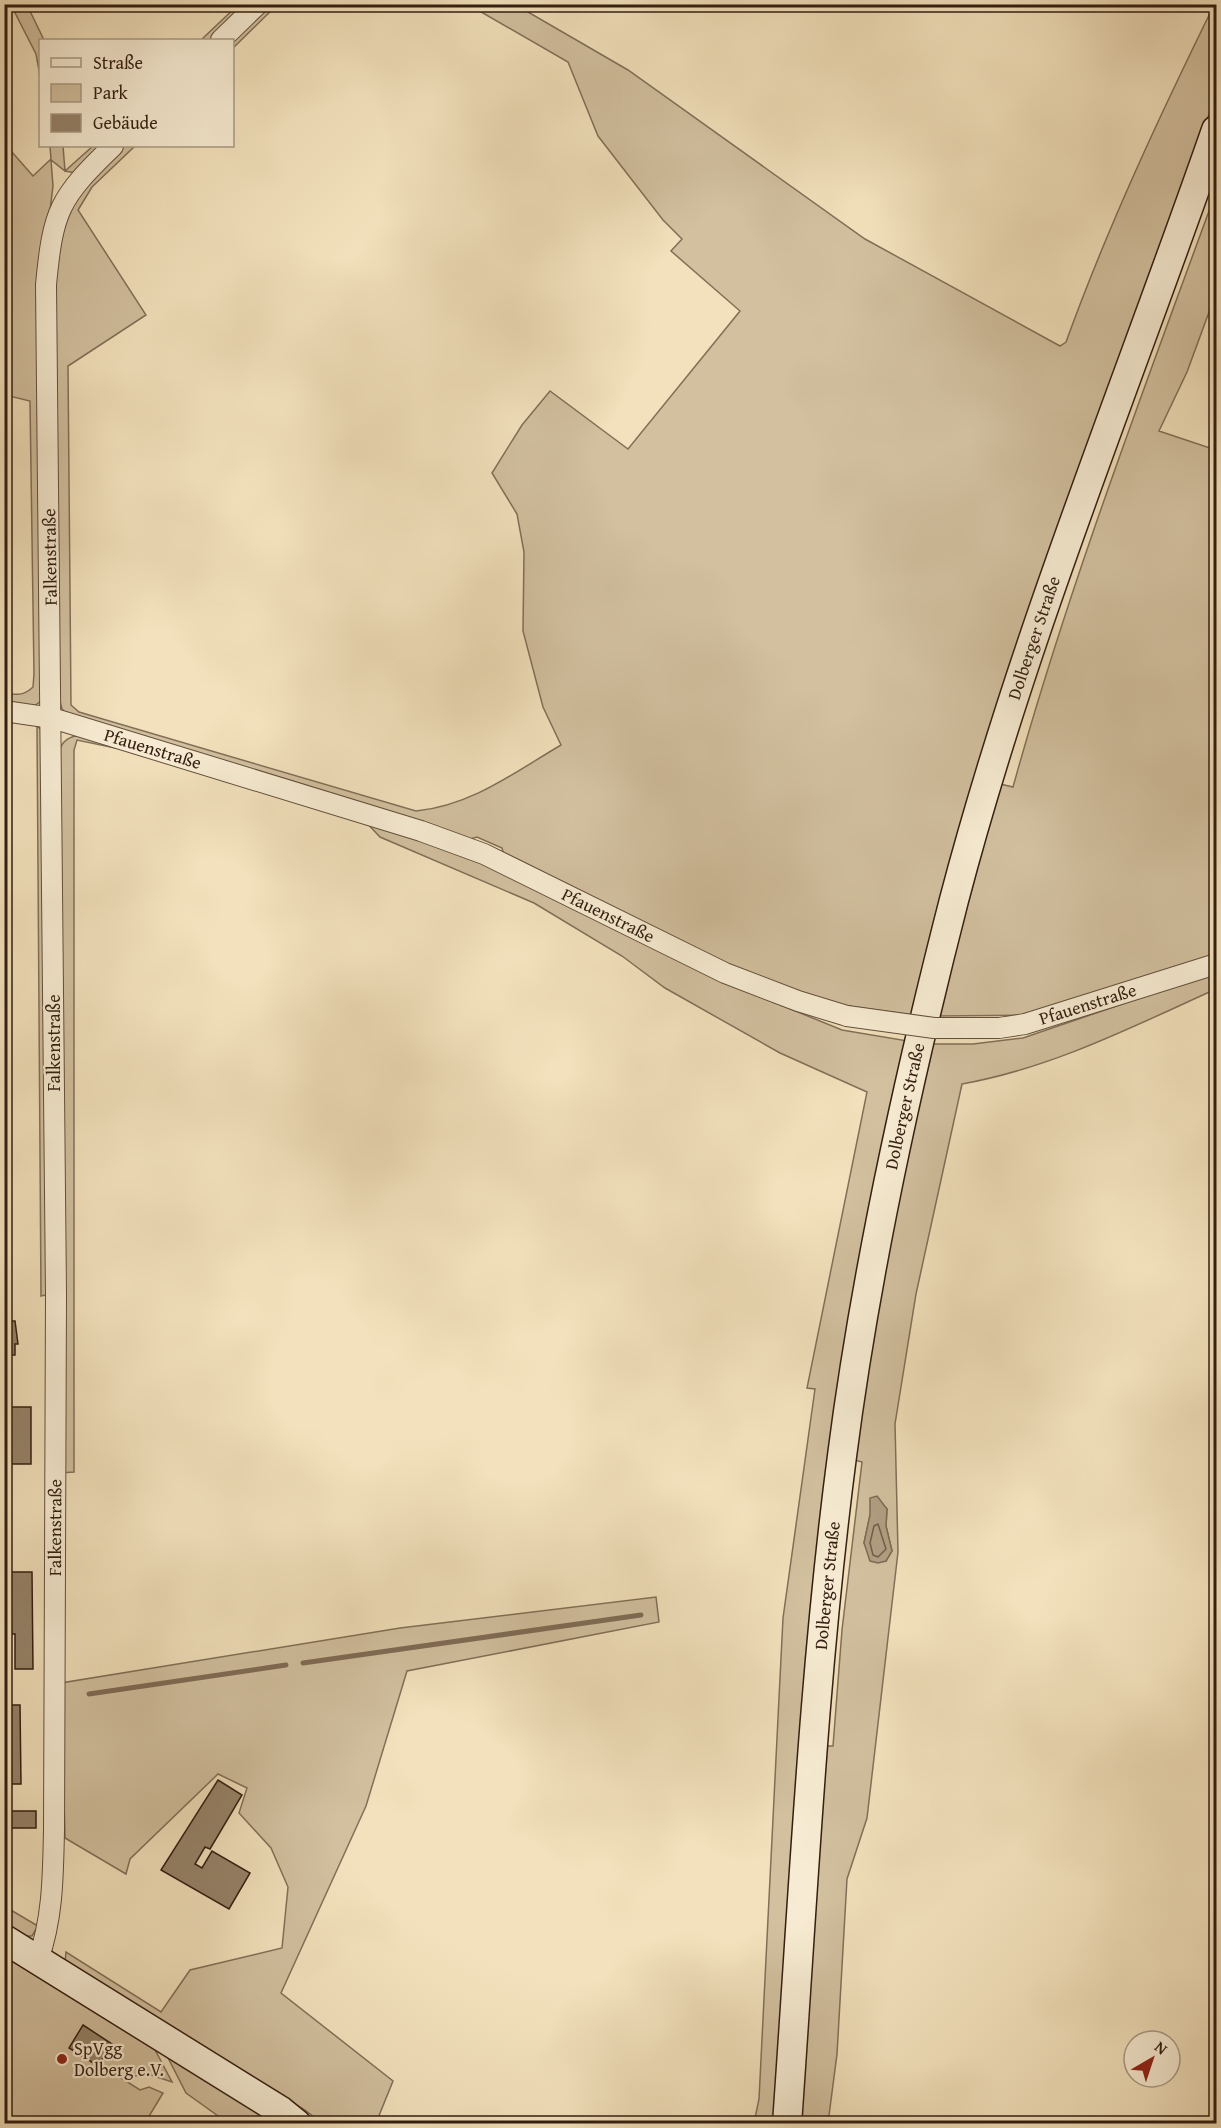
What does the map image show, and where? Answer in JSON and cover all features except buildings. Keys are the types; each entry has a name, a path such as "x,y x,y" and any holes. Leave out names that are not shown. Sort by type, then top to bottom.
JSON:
{"main road":[{"name":"Dolberger Straße","path":"787,2124 823,1617 848,1417 876,1249 905,1105 956,896 1023,674 1114,406 1216,130"},
{"path":"4,1939 282,2110 297,2124"}],"street":[{"path":"222,39 258,4"},
{"name":"Falkenstraße","path":"39,1960 46,1938 51,1906 54,1830 56,1282 46,285 55,221 63,201 71,188 112,147"},
{"name":"Pfauenstraße","path":"4,711 52,718 421,831 484,854 725,973 798,1001 847,1016 934,1028 999,1028 1025,1024 1216,964"}],"green space":[{"path":"11,5 27,5 44,39 39,39 39,70 36,54"},
{"path":"238,5 252,5 216,39 202,39"},
{"path":"267,5 277,5 234,47 234,39 232,39"},
{"path":"469,5 516,5 628,70 865,239 1060,346 1066,342 1099,256 1155,129 1216,5 1216,93 913,1015 849,1006 847,1011 759,981 504,856 502,848 477,837 470,839 69,716 62,709 58,694 53,285 63,220 85,183 122,147 134,147 92,187 78,210 146,315 68,366 71,705 79,712 416,811 436,808 474,795 561,745 543,707 523,631 524,552 517,514 492,473 522,425 550,391 628,449 740,311 671,251 682,239 663,220 598,136 568,62"},
{"path":"4,143 33,176 51,159 50,147 63,147 65,171 51,160 53,186 49,219 41,701 34,706 5,706 4,693 26,692 33,687 34,674 30,401 5,395"},
{"path":"92,147 107,147 76,173 65,171"},
{"path":"1216,192 1216,293 1187,372 1159,431 1216,450 1216,956 1031,1015 938,1016 1000,784 1013,787 1083,562"},
{"path":"37,726 45,733 50,1294 41,1296"},
{"path":"83,735 149,755 77,740 74,750 74,1472 60,1473 58,754 67,740"},
{"path":"364,820 487,865 722,981 842,1030 908,1041 893,1105 778,2123 754,2123 759,2099 783,1618 815,1389 807,1388 867,1092 780,1053 665,988 622,956 534,903 380,837"},
{"path":"1216,972 1216,989 1123,1031 1028,1068 962,1084 916,1294 895,1424 898,1552 867,1818 847,1879 837,2054 828,2123 798,2124 821,1746 833,1746 842,1630 862,1462 851,1459 887,1251 931,1044 973,1044 1023,1038","holes":["887,1509 886,1526 892,1551 886,1561 864,1543 870,1515"]},
{"path":"656,1597 659,1622 407,1671 366,1806 281,1993 393,2081 376,2123 322,2123 305,2110 65,1962 66,1952 161,2012 190,1970 282,1948 288,1887 271,1848 239,1813 247,1788 218,1774 130,1859 126,1874 65,1838 61,1683 400,1628"},
{"path":"4,1906 38,1926 32,1936 21,1936 5,1925"},
{"name":"SpVgg Dolberg e.V.","path":"4,1950 152,2044 172,2082 148,2074 121,2078 140,2090 149,2087 163,2093 145,2123 5,2123"},
{"path":"163,2048 275,2123 228,2123 186,2093"}],"water":[{"path":"877,1496 887,1509 886,1526 892,1551 886,1561 878,1563 870,1561 864,1543 870,1515 870,1498"}],"waterway":[{"path":"303,1663 641,1615"},
{"path":"89,1694 286,1665"}],"place":[{"name":"SpVgg Dolberg e.V.","path":"62,2059"}]}
